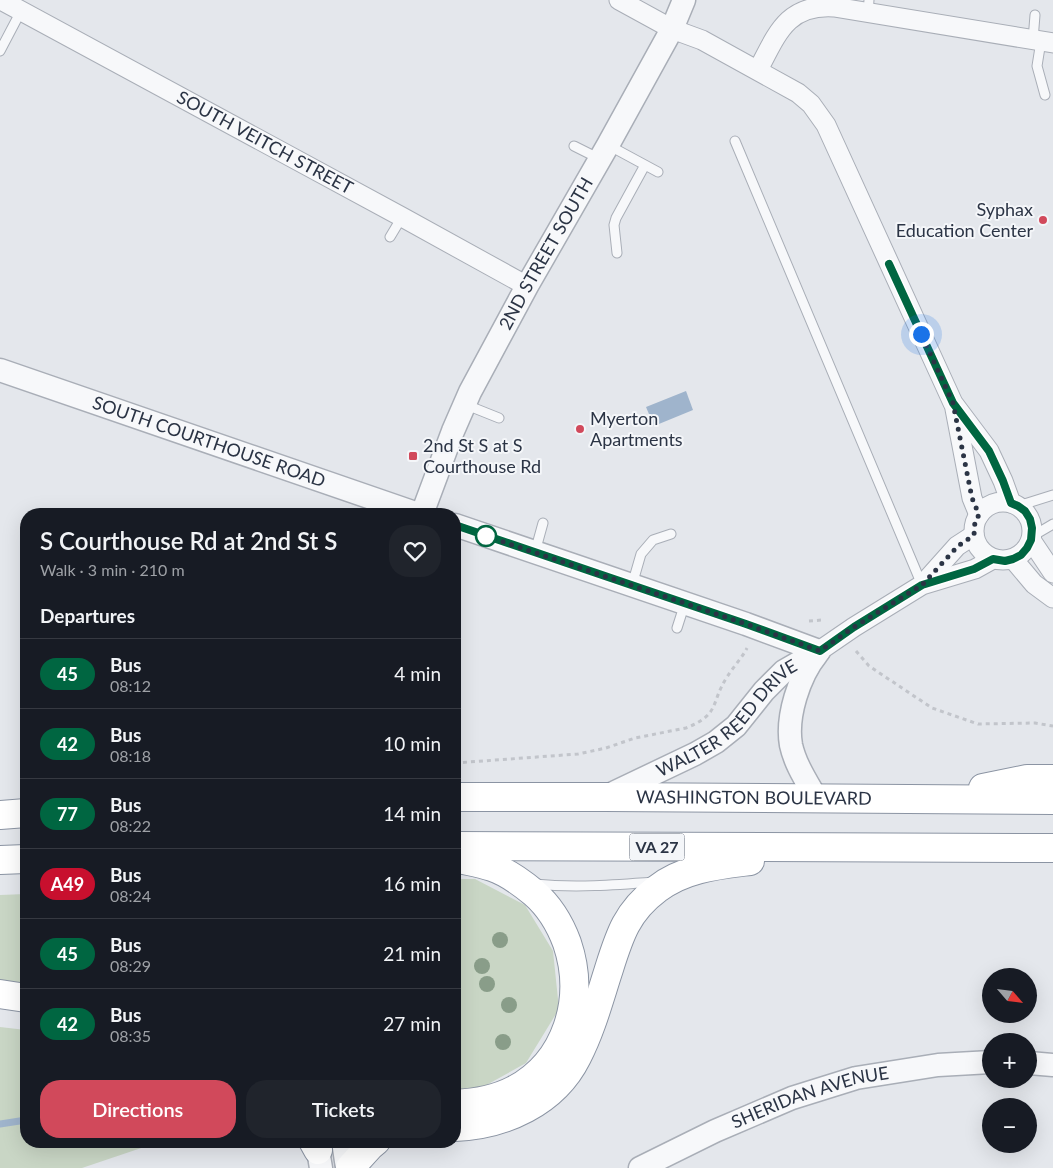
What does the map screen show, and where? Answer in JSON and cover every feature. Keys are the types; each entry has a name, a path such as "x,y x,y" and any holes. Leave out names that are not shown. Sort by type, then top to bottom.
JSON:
{"highway":[{"path":"927,799 1027,779 1053,779"},
{"name":"WASHINGTON BOULEVARD","path":"461,797 1053,800"},
{"path":"0,815 20,813"},
{"name":"VA 27","path":"461,846 1053,848"},
{"path":"461,1126 479,1124 514,1115 528,1108 561,1081 577,1059 590,1028 624,925 644,900 656,889 669,880 711,866 859,847"},
{"path":"0,860 20,859"},
{"path":"461,859 492,867 520,882 546,905 556,919 564,937 571,956 574,976 572,1014 566,1031 559,1046 540,1071 512,1091 498,1097 482,1102 461,1104"},
{"path":"0,994 20,997"},
{"path":"348,1168 368,1148"}],"street":[{"name":"SOUTH VEITCH STREET","path":"1,0 527,286"},
{"path":"619,0 672,28 702,40 758,70 798,93 816,110 826,125 953,403 989,451 1014,504"},
{"name":"2ND STREET SOUTH","path":"422,508 464,404 527,286 672,28 684,0"},
{"path":"758,70 781,29 794,16 812,8 869,6 1042,42"},
{"name":"SOUTH COURTHOUSE ROAD","path":"0,370 402,508"},
{"path":"953,403 972,498 979,515"},
{"path":"996,502 1014,504 1025,511 1030,519 1032,528 1031,539 1021,555 1005,561 993,559 980,550 976,543 974,535 975,521 983,509 989,505 996,502"},
{"path":"461,527 686,603 820,651"},
{"name":"WALTER REED DRIVE","path":"922,585 958,546 974,535"},
{"path":"1031,539 1053,573"},
{"name":"WALTER REED DRIVE","path":"606,797 716,742 736,726 764,691 784,672 922,585 974,569 993,559"},
{"path":"1013,559 1034,584 1053,598"},
{"name":"WALTER REED DRIVE","path":"816,798 795,755 790,736 796,694 811,661 820,651"},
{"name":"SHERIDAN AVENUE","path":"640,1168 715,1131 792,1098 856,1078 938,1065 982,1063"},
{"path":"1037,1064 1053,1065"},
{"path":"323,1148 348,1168"}],"lane":[{"path":"0,51 21,11"},
{"path":"1035,15 1042,42 1036,66 1045,95"},
{"path":"735,141 922,585"},
{"path":"574,146 604,152 645,165 658,172"},
{"path":"617,253 614,225 616,218 645,165"},
{"path":"390,237 402,217"},
{"path":"464,404 499,418"},
{"path":"1014,504 1053,495"},
{"path":"534,552 543,523"},
{"path":"1031,539 1053,524"},
{"path":"632,586 641,554 653,540 670,534"},
{"path":"677,628 686,603"},
{"path":"520,882 552,886 669,880"}],"path":[{"path":"461,764 578,754 606,748 635,738 686,728 709,715 714,708 726,678 744,653"},
{"path":"863,660 932,708 978,724 1035,723 1053,726"}],"green space":[{"path":"461,879 475,879 525,905 553,951 559,1009 526,1063 472,1093 461,1092"},
{"path":"20,894 20,985 0,981 0,895"},
{"path":"0,1027 20,1029 20,1148 141,1148 82,1168 0,1168"}],"water":[{"path":"686,391 693,410 654,426 646,407"}],"waterway":[{"path":"0,1124 20,1121"}],"bus line":[{"name":"45","path":"461,527 820,651 854,627 922,585 974,569 993,559 1005,561 1021,555 1031,540 1032,528 1030,519 1025,511 1011,503 989,451 953,403 889,264"}],"place":[{"name":"Syphax Education Center","path":"1043,220"},
{"name":"Myerton Apartments","path":"580,429"},
{"name":"2nd St S at S Courthouse Rd","path":"413,456"}],"route":[{"path":"486,536 820,651 854,627 922,585 958,546 974,535 975,521 979,515 972,498 953,403 921,334"}]}
